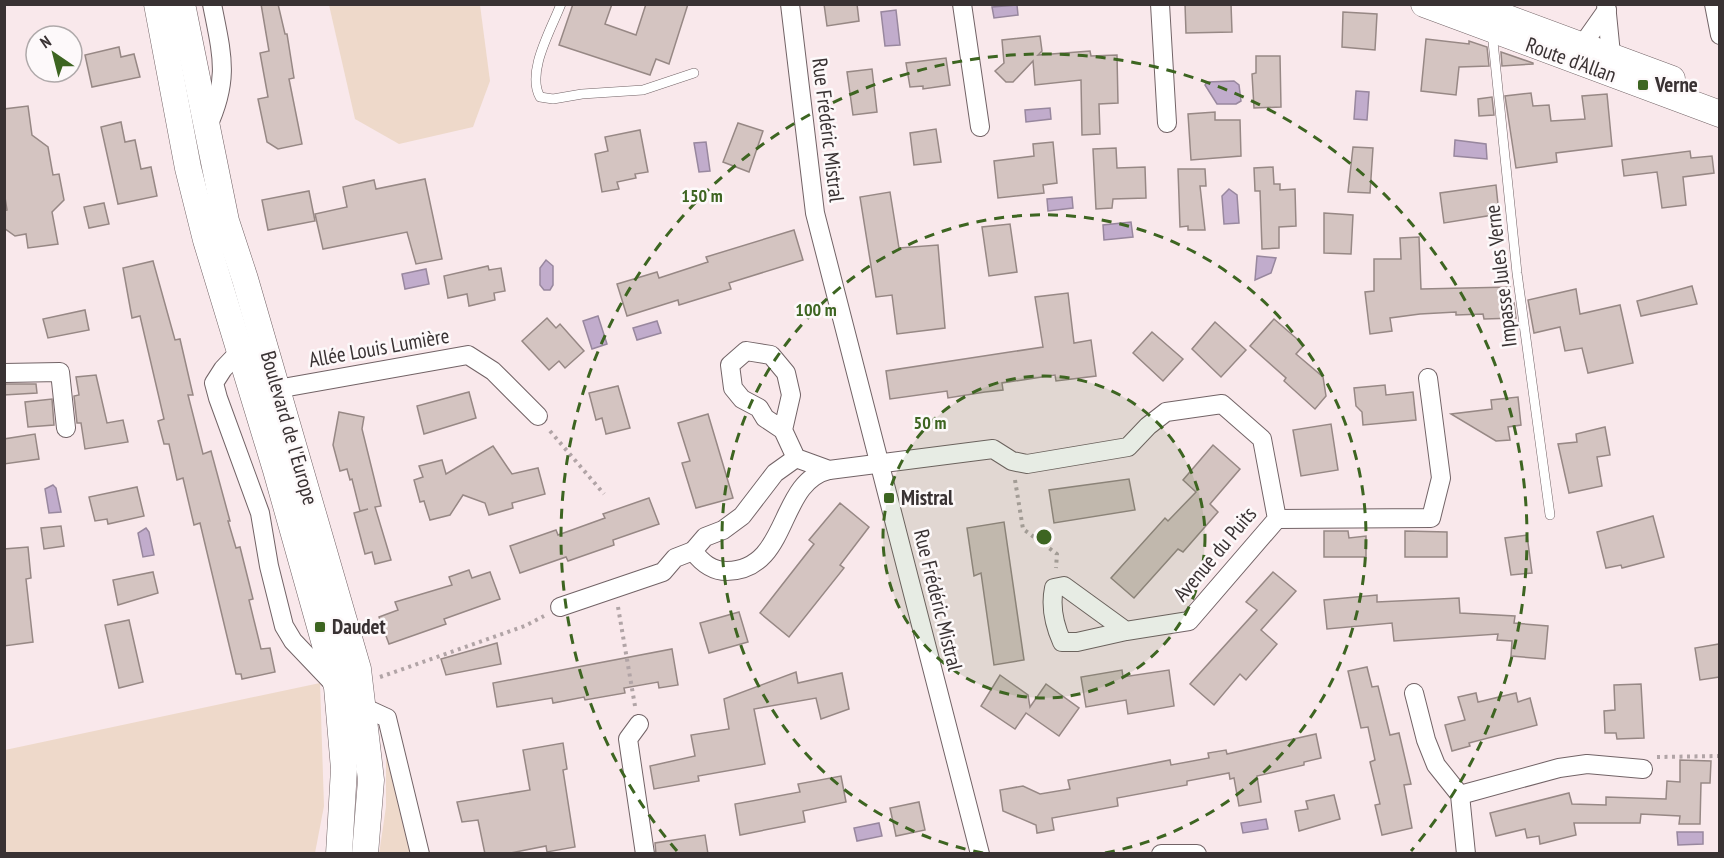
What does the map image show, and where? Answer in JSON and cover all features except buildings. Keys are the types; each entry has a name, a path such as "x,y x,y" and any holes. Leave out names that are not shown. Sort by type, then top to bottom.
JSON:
{"main road":[{"name":"Boulevard de l'Europe","path":"157,4 188,168 240,351 353,693 344,769 339,854"},
{"name":"Boulevard de l'Europe","path":"182,4 226,221 336,590 353,693 371,780 364,854"},
{"name":"Route d'Allan","path":"1424,4 1495,23 1719,108"},
{"name":"Route d'Allan","path":"1470,4 1495,23"}],"street":[{"path":"206,129 218,101 224,67 212,4"},
{"name":"Rue Frédéric Mistral","path":"790,4 815,213 980,854"},
{"path":"962,4 980,127"},
{"path":"1160,4 1167,123"},
{"path":"1714,4 1719,35"},
{"path":"1580,54 1606,8"},
{"path":"1606,8 1608,64"},
{"path":"240,351 223,369 214,383 260,513 269,566 284,626 293,641 353,693 387,718 420,854"},
{"name":"Allée Louis Lumière","path":"277,389 468,356 493,371 538,416"},
{"path":"4,373 60,372 66,428"},
{"path":"1277,519 1431,518 1441,478 1428,378"},
{"name":"Avenue du Puits","path":"829,470 993,449 1012,461 1027,464 1128,447 1148,426 1166,412 1222,404 1262,439 1277,519 1189,621 1077,642 1062,642 1055,627 1051,603 1054,588"},
{"path":"783,430 796,458 829,470"},
{"path":"561,607 663,572 675,558 693,551 705,537 723,530 742,516 775,473 796,458"},
{"path":"693,551 704,564 722,571 742,570 762,558 779,532 804,484 822,471 829,470"},
{"path":"1054,588 1064,586 1126,631"},
{"path":"1414,693 1436,765 1460,795 1466,854"},
{"path":"639,724 628,739 645,854"},
{"path":"1460,795 1559,768 1587,764 1643,769"},
{"path":"1161,854 1197,854"}],"lane":[{"path":"561,4 538,64 535,88 540,97 553,99 582,93 643,90 694,73"},
{"name":"Impasse Jules Verne","path":"1495,23 1518,273 1550,515"}],"path":[{"path":"538,416 604,494"},
{"path":"1012,461 1023,529 1057,554 1054,588"},
{"path":"615,588 639,724"},
{"path":"353,693 525,626 561,607"},
{"path":"1643,769 1655,757 1719,756"}],"shaded area":[{"path":"329,5 480,5 490,81 473,127 399,144 355,119"},
{"path":"1017,5 1018,15 994,18 992,7"},
{"path":"896,10 900,45 885,46 881,12"},
{"path":"1234,81 1239,85 1241,101 1236,104 1217,104 1205,85 1207,82"},
{"path":"1356,91 1369,92 1367,120 1354,119"},
{"path":"1050,108 1051,119 1026,122 1025,110"},
{"path":"1455,140 1486,144 1487,159 1454,156"},
{"path":"706,142 710,171 699,172 694,143"},
{"path":"1229,189 1237,195 1239,223 1224,224 1222,196"},
{"path":"1072,197 1073,208 1048,211 1047,199"},
{"path":"1131,222 1133,237 1104,240 1103,225"},
{"path":"1257,256 1276,258 1271,273 1255,280"},
{"path":"546,260 553,266 553,285 550,290 544,290 540,285 540,268"},
{"path":"426,269 429,284 405,289 402,274"},
{"path":"598,316 607,344 592,349 583,321"},
{"path":"657,321 661,333 637,340 633,328"},
{"path":"53,485 56,488 61,512 49,513 45,489"},
{"path":"146,528 154,555 143,557 138,533"},
{"path":"320,683 324,806 315,853 5,853 5,750"},
{"path":"386,740 410,853 379,854 386,807"},
{"path":"1266,819 1268,829 1243,833 1241,823"},
{"path":"879,823 882,836 857,841 854,828"},
{"path":"1677,832 1703,832 1703,844 1678,845"}],"place":[{"name":"Verne","path":"1643,85"},
{"name":"Mistral","path":"889,498"},
{"name":"Daudet","path":"320,627"}]}
